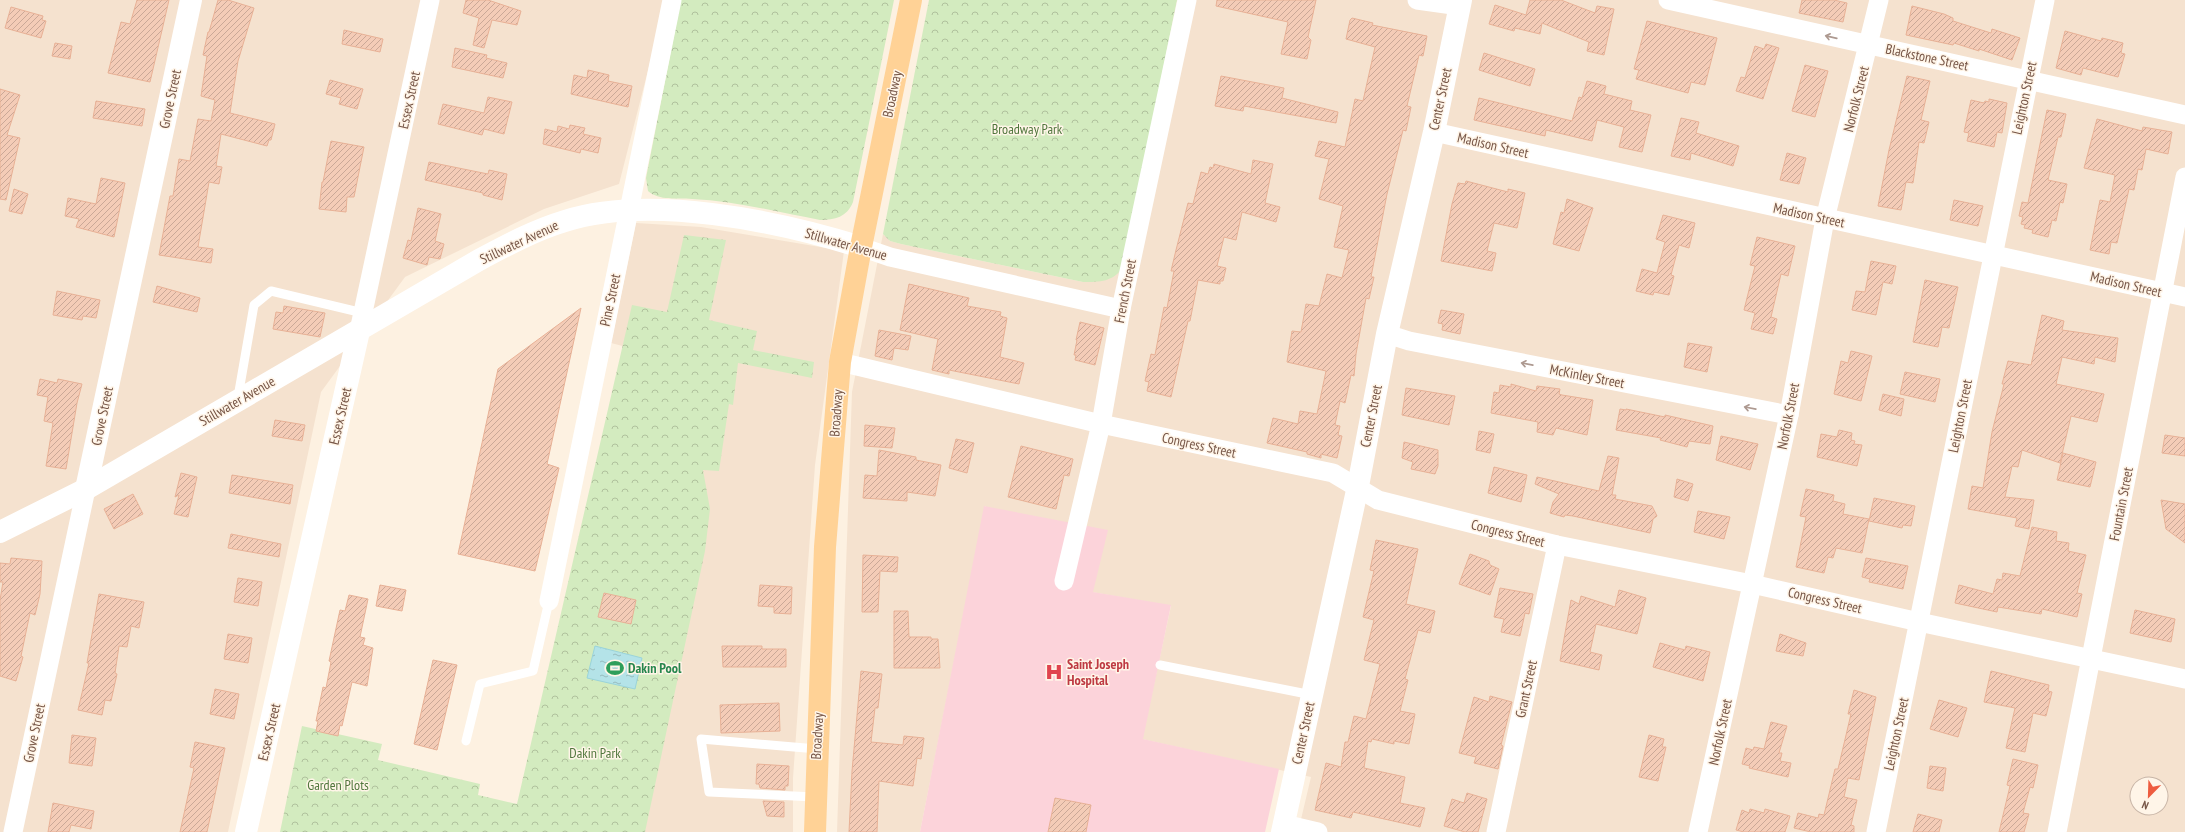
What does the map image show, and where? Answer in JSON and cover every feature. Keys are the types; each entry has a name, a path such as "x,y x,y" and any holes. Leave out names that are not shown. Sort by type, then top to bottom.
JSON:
{"main road":[{"name":"Broadway","path":"815,832 815,797 825,547 840,362 860,247 911,0"}],"street":[{"name":"Grove Street","path":"13,832 191,0"},
{"name":"Essex Street","path":"246,832 361,322 430,0"},
{"name":"Pine Street","path":"549,601 672,0"},
{"name":"French Street","path":"1064,581 1101,424 1121,309 1187,0"},
{"path":"1417,0 1461,3"},
{"name":"Blackstone Street","path":"1668,0 1869,45 2028,78 2185,115"},
{"name":"Norfolk Street","path":"1698,832 1789,415 1825,219 1879,0"},
{"name":"Leighton Street","path":"1876,832 1992,253 2045,0"},
{"name":"Center Street","path":"1283,828 1358,486 1387,334 1434,132 1461,3"},
{"name":"Madison Street","path":"1434,132 1825,219 1992,253 2185,297"},
{"name":"Fountain Street","path":"2057,832 2185,177"},
{"name":"Stillwater Avenue","path":"0,532 86,488 237,401 361,322 534,232 566,220 611,212 695,211 817,234 890,257 1121,309"},
{"name":"McKinley Street","path":"1387,334 1409,341 1789,415"},
{"name":"Congress Street","path":"840,362 1101,424 1333,474 1358,486 1378,500 1557,545 1752,584 1919,622 2185,679"},
{"name":"Grant Street","path":"1496,832 1557,545"},
{"path":"1283,828 1318,832"}],"lane":[{"path":"237,401 254,305 271,291 361,322"},
{"path":"466,740 480,684 533,671 549,601"},
{"path":"1160,665 1312,695"},
{"path":"815,797 709,792 701,739 817,749"}],"shaded area":[{"path":"0,0 666,0 619,184 544,209 405,277 321,392 228,832 0,832"},
{"path":"1177,0 2185,0 2185,832 1298,832 1311,777 1142,739 1171,606 1092,592 985,506 920,832 837,832 852,392 883,234 890,241 901,244 1083,282 1123,267"},
{"path":"636,223 701,227 844,251 815,465 793,778 793,832 643,832 708,368 611,343"},
{"name":"Saint Joseph Hospital","path":"984,506 1108,530 1093,592 1171,605 1143,739 1279,769 1265,832 920,832"}],"green space":[{"path":"681,0 894,0 853,202 847,211 840,217 820,220 724,202 663,198 648,191 646,178"},
{"name":"Broadway Park","path":"929,0 1177,0 1123,267 1115,276 1106,280 1083,282 901,244 890,241 883,234"},
{"name":"Dakin Park","path":"684,235 726,240 709,320 757,331 753,350 814,362 812,378 738,363 733,405 729,404 719,471 703,470 710,509 705,551 645,832 280,832 302,726 382,744 378,760 480,784 478,795 517,804 632,305 667,312"}],"water":[{"name":"Dakin Pool","path":"595,646 642,658 635,689 587,678"}],"building":[{"path":"137,0 169,0 150,82 108,73 121,22 130,24"},
{"path":"218,0 228,0 254,8 238,61 230,113 275,124 271,140 269,140 267,146 221,134 216,166 222,167 219,184 209,182 198,247 213,249 211,263 159,255 170,196 173,196 179,159 190,161 198,119 211,121 215,100 201,96 207,56 203,55 208,32"},
{"path":"466,0 488,0 521,11 517,25 492,20 484,48 473,45 479,18 463,13"},
{"path":"1217,0 1316,0 1308,37 1311,40 1307,59 1281,54 1288,22 1216,6"},
{"path":"1530,0 1561,0 1595,13 1597,6 1614,9 1604,55 1587,51 1589,42 1542,23 1540,34 1515,28 1514,31 1489,24 1495,5 1526,15"},
{"path":"1802,0 1834,0 1847,3 1843,22 1799,13"},
{"path":"1912,6 1944,14 1953,18 1953,21 1991,33 1992,29 2020,38 2012,60 1979,49 1979,51 1954,43 1953,45 1906,35"},
{"path":"11,7 43,16 42,20 46,21 41,38 5,28"},
{"path":"1352,18 1373,23 1372,25 1427,36 1423,56 1419,55 1407,106 1411,107 1406,131 1403,130 1387,194 1371,277 1374,277 1369,299 1366,298 1356,354 1354,376 1351,375 1345,403 1340,401 1335,425 1340,426 1338,435 1342,436 1337,458 1321,454 1321,458 1307,454 1307,452 1267,443 1273,418 1298,424 1300,411 1317,414 1326,371 1287,362 1292,331 1301,332 1306,304 1319,306 1327,274 1342,278 1349,250 1334,247 1343,206 1319,199 1329,159 1315,156 1319,141 1345,147 1355,99 1363,101 1375,47 1346,39 1350,20"},
{"path":"1647,21 1717,38 1705,85 1691,82 1688,93 1636,79 1639,70 1634,69"},
{"path":"344,30 383,39 380,52 342,44"},
{"path":"2065,31 2101,41 2102,38 2123,43 2121,53 2125,54 2118,77 2083,68 2081,75 2056,68"},
{"path":"55,43 72,46 70,59 52,56"},
{"path":"1766,44 1779,48 1763,99 1736,91 1741,77 1745,78 1755,46 1764,49"},
{"path":"455,48 487,55 486,58 507,63 503,78 452,67"},
{"path":"1484,53 1535,69 1530,86 1479,70"},
{"path":"1805,65 1828,71 1815,117 1792,111"},
{"path":"588,70 609,75 608,81 632,86 628,107 571,94 574,75 587,78"},
{"path":"1221,76 1284,88 1282,98 1338,112 1336,123 1244,106 1243,111 1215,106"},
{"path":"1907,76 1930,81 1921,120 1929,122 1924,143 1919,142 1913,183 1906,182 1901,210 1878,206 1889,150"},
{"path":"330,80 363,89 357,109 339,104 341,98 326,94"},
{"path":"1587,81 1606,86 1604,94 1632,101 1630,110 1651,115 1642,152 1619,147 1624,127 1597,120 1592,141 1546,130 1545,136 1474,120 1479,98 1572,121 1579,97 1582,98"},
{"path":"0,89 20,95 7,135 20,138 6,200 0,199"},
{"path":"488,97 512,102 504,134 484,129 482,135 438,124 443,104 484,113"},
{"path":"1989,99 2007,103 2002,133 1997,132 1994,147 1967,141 1969,133 1964,132 1971,100 1984,103 1985,101 1989,102"},
{"path":"96,101 145,109 142,126 93,118"},
{"path":"2047,110 2066,114 2061,137 2058,137 2048,180 2067,184 2063,203 2060,202 2056,221 2052,220 2048,237 2032,233 2033,230 2024,228 2025,225 2021,224 2023,217 2019,216 2022,202 2028,203"},
{"path":"1681,118 1699,122 1696,133 1739,146 1733,166 1691,153 1690,160 1671,156"},
{"path":"2097,119 2142,131 2143,127 2172,132 2168,154 2146,149 2142,170 2138,169 2134,190 2129,189 2117,243 2111,242 2109,254 2090,250 2100,200 2110,202 2115,175 2084,168"},
{"path":"570,125 585,128 583,134 601,138 598,153 581,149 580,153 543,144 545,129 557,132 558,126 569,129"},
{"path":"331,141 364,147 354,197 347,197 346,212 319,209 322,182"},
{"path":"1787,153 1806,158 1799,184 1780,180"},
{"path":"1253,160 1273,164 1265,203 1280,207 1276,222 1242,212 1236,240 1224,237 1217,266 1226,268 1223,281 1220,281 1220,284 1198,280 1190,321 1188,321 1171,397 1147,391 1149,382 1145,381 1151,354 1155,355 1164,307 1167,308 1174,271 1171,271 1176,250 1188,203 1193,204 1201,172 1208,174 1210,167 1213,168 1214,164 1251,174"},
{"path":"429,162 488,174 489,170 507,174 502,200 483,195 483,193 425,180"},
{"path":"101,178 125,183 114,237 76,227 79,219 65,216 68,198 96,204"},
{"path":"1466,181 1508,192 1508,189 1525,193 1517,228 1494,223 1487,251 1496,253 1492,271 1441,261 1452,204 1458,183 1465,184"},
{"path":"14,189 28,194 22,214 9,211"},
{"path":"1567,199 1593,208 1579,251 1553,244 1561,212 1564,213"},
{"path":"1954,200 1983,206 1978,226 1950,220"},
{"path":"418,208 441,214 435,241 444,244 440,259 429,257 427,265 403,258 408,240 411,241"},
{"path":"1663,215 1695,223 1689,248 1679,245 1671,275 1674,276 1669,295 1654,292 1653,295 1636,291 1642,269 1657,273 1665,242 1656,239"},
{"path":"1757,237 1795,246 1788,276 1781,274 1771,317 1777,319 1773,334 1751,329 1755,313 1744,310 1755,266 1750,265"},
{"path":"1871,261 1896,266 1892,284 1883,282 1876,315 1852,310 1856,291 1865,292"},
{"path":"1925,280 1958,287 1949,328 1942,327 1938,347 1913,342"},
{"path":"909,284 969,298 967,306 1001,312 1000,316 1007,318 1000,357 1024,363 1019,384 949,370 949,374 932,370 938,339 900,330"},
{"path":"157,286 200,298 197,312 153,302"},
{"path":"57,291 100,300 96,318 83,316 82,320 53,315"},
{"path":"284,306 325,313 320,337 273,329 276,312 283,313"},
{"path":"581,308 547,464 559,468 535,571 458,554 498,369"},
{"path":"1441,310 1464,314 1460,334 1442,330 1443,324 1438,323"},
{"path":"2042,315 2064,321 2062,330 2118,338 2115,362 2095,357 2094,364 2062,357 2056,384 2104,394 2097,422 2071,416 2060,463 2022,450 2018,467 2012,466 2005,497 2034,500 2029,529 2015,526 2017,518 1968,509 1972,486 1983,488 1992,432 2008,361 2031,365"},
{"path":"1080,322 1104,328 1095,365 1075,360 1076,355 1074,355"},
{"path":"879,330 911,336 908,350 894,348 892,360 875,356"},
{"path":"1688,343 1712,347 1707,372 1684,367"},
{"path":"1851,351 1872,356 1861,401 1834,394 1841,361 1848,363"},
{"path":"1905,372 1940,379 1935,402 1900,394"},
{"path":"40,379 57,383 58,379 82,384 77,403 66,469 46,466 53,423 44,421 48,397 37,395"},
{"path":"1511,384 1536,391 1537,386 1560,389 1559,394 1562,395 1593,400 1587,435 1556,428 1553,435 1537,432 1538,422 1491,413 1494,392 1499,393 1500,385 1511,387"},
{"path":"1406,388 1455,396 1449,425 1402,415"},
{"path":"1883,394 1904,399 1901,416 1879,410"},
{"path":"1620,409 1665,417 1665,415 1713,426 1710,444 1689,441 1687,447 1660,440 1661,438 1616,430"},
{"path":"275,420 305,425 302,441 272,436"},
{"path":"865,425 895,428 892,448 864,446"},
{"path":"1839,430 1852,433 1851,440 1855,441 1854,444 1862,445 1857,466 1817,457 1821,434 1837,437"},
{"path":"1479,431 1494,434 1490,453 1476,450"},
{"path":"2165,435 2185,438 2185,456 2162,453"},
{"path":"1721,436 1758,444 1750,470 1716,460"},
{"path":"956,439 974,443 967,473 949,468"},
{"path":"1404,442 1438,450 1438,466 1435,474 1411,469 1413,462 1402,458"},
{"path":"1021,446 1073,459 1069,476 1064,475 1056,509 1008,497"},
{"path":"879,450 916,457 916,460 941,465 935,496 907,492 907,501 863,498 865,475 877,476"},
{"path":"2063,453 2096,462 2090,487 2057,480"},
{"path":"1608,456 1619,458 1612,495 1616,495 1615,499 1652,506 1657,516 1653,519 1650,533 1573,516 1565,515 1564,517 1550,513 1553,502 1559,494 1535,484 1537,477 1599,491"},
{"path":"1494,467 1527,475 1521,502 1488,493"},
{"path":"181,473 197,477 188,517 174,514 179,495 175,497"},
{"path":"232,475 293,485 290,504 229,493"},
{"path":"1677,479 1693,484 1688,501 1674,497"},
{"path":"1806,489 1834,495 1833,501 1845,504 1843,514 1869,519 1862,553 1836,548 1833,558 1828,557 1824,573 1796,567 1806,517 1800,516"},
{"path":"133,494 143,514 114,529 104,509"},
{"path":"1874,498 1915,506 1911,526 1903,525 1902,528 1869,521"},
{"path":"2161,500 2185,504 2185,543 2166,529"},
{"path":"1698,511 1730,517 1724,539 1694,532"},
{"path":"2032,527 2057,532 2056,541 2069,543 2068,551 2086,555 2077,593 2082,594 2077,617 2042,609 2041,614 1998,607 1997,612 1955,603 1959,585 1993,594 1997,579 2002,580 2003,573 2020,576"},
{"path":"231,534 281,544 279,557 228,548"},
{"path":"1376,540 1418,549 1406,604 1435,611 1430,633 1418,630 1405,679 1408,680 1400,711 1415,714 1409,744 1394,741 1394,744 1372,739 1371,742 1368,741 1364,768 1405,777 1400,803 1425,808 1420,827 1353,812 1351,818 1315,810 1326,763 1341,767 1345,742 1348,742 1354,716 1366,719 1380,664 1364,660 1374,620 1363,617 1374,571 1370,570"},
{"path":"1470,554 1489,561 1490,565 1499,569 1490,595 1459,584"},
{"path":"863,555 898,557 897,572 880,571 878,612 862,612"},
{"path":"11,558 42,561 40,594 35,615 30,613 21,656 23,657 16,681 0,676 0,600 3,582 0,582 0,563 10,564"},
{"path":"1866,558 1908,566 1903,589 1869,582 1870,579 1862,577"},
{"path":"238,578 262,582 258,606 234,602"},
{"path":"380,585 406,590 402,611 376,606"},
{"path":"760,585 792,587 791,614 774,613 774,607 758,606"},
{"path":"1500,588 1533,594 1529,614 1525,613 1520,636 1501,632 1504,619 1494,617"},
{"path":"1619,590 1646,598 1637,634 1596,624 1590,652 1602,655 1599,670 1560,661 1571,600 1579,604 1581,596 1615,607"},
{"path":"604,593 636,600 631,624 598,617"},
{"path":"99,594 144,602 139,628 131,626 127,647 119,646 115,673 117,674 111,701 105,700 102,715 78,710 89,663 87,663"},
{"path":"349,595 368,599 360,637 365,638 363,645 373,648 367,686 352,682 342,726 340,725 338,736 316,731 318,721 316,721 323,687 326,688 331,662 329,661 340,610 345,611"},
{"path":"2135,610 2175,619 2171,642 2130,633"},
{"path":"894,611 908,611 909,637 931,637 931,639 938,639 940,668 894,668"},
{"path":"228,634 252,638 248,663 224,659"},
{"path":"1780,634 1806,643 1803,656 1776,651"},
{"path":"1660,643 1685,650 1686,646 1710,652 1703,681 1653,667"},
{"path":"722,646 762,646 762,649 786,649 786,667 723,667"},
{"path":"433,660 457,665 437,750 414,744"},
{"path":"861,671 882,674 878,708 875,708 871,742 903,745 904,736 924,738 921,759 917,758 913,786 879,781 877,832 849,832 852,771"},
{"path":"1991,671 2049,685 2048,691 2052,692 2046,716 2033,713 2025,752 2006,748 2015,708 1984,702"},
{"path":"215,689 239,694 234,719 210,714"},
{"path":"1854,690 1876,697 1859,780 1848,778 1844,797 1857,800 1851,825 1854,826 1854,832 1811,832 1794,828 1798,813 1818,818 1819,814 1824,815 1835,769 1838,769 1851,714 1848,714"},
{"path":"1490,696 1512,702 1501,745 1503,746 1498,769 1474,763 1476,757 1459,753 1474,697 1489,702"},
{"path":"1939,700 1967,708 1958,737 1930,729"},
{"path":"779,703 780,731 721,733 720,705"},
{"path":"1771,722 1787,726 1779,753 1782,753 1780,761 1791,763 1788,777 1749,768 1750,766 1742,764 1746,748 1753,750 1754,747 1764,749"},
{"path":"72,735 96,738 92,766 69,763"},
{"path":"1649,735 1664,739 1662,747 1666,747 1658,781 1639,777"},
{"path":"195,742 225,748 207,832 180,832 194,768 190,767"},
{"path":"2013,759 2038,765 2033,788 2030,787 2023,813 2029,814 2024,832 1999,832 2010,786 2007,785"},
{"path":"757,764 789,766 788,786 785,786 785,790 760,788 759,784 756,784"},
{"path":"1930,766 1946,768 1943,791 1927,788"},
{"path":"1467,793 1487,799 1478,832 1465,832 1444,826 1452,799 1464,803"},
{"path":"1055,798 1091,805 1086,832 1048,832"},
{"path":"763,801 784,802 784,817 767,816"},
{"path":"53,803 94,811 91,829 71,825 69,832 48,832"},
{"path":"1750,809 1764,813 1765,809 1790,816 1785,832 1744,832 1736,830 1742,810 1749,813"},
{"path":"1918,814 1942,820 1939,832 1913,832"}],"place":[{"name":"Dakin Pool","path":"615,668"},
{"name":"Saint Joseph Hospital","path":"1054,672"}],"park label":[{"name":"Garden Plots","path":"338,785"}]}
